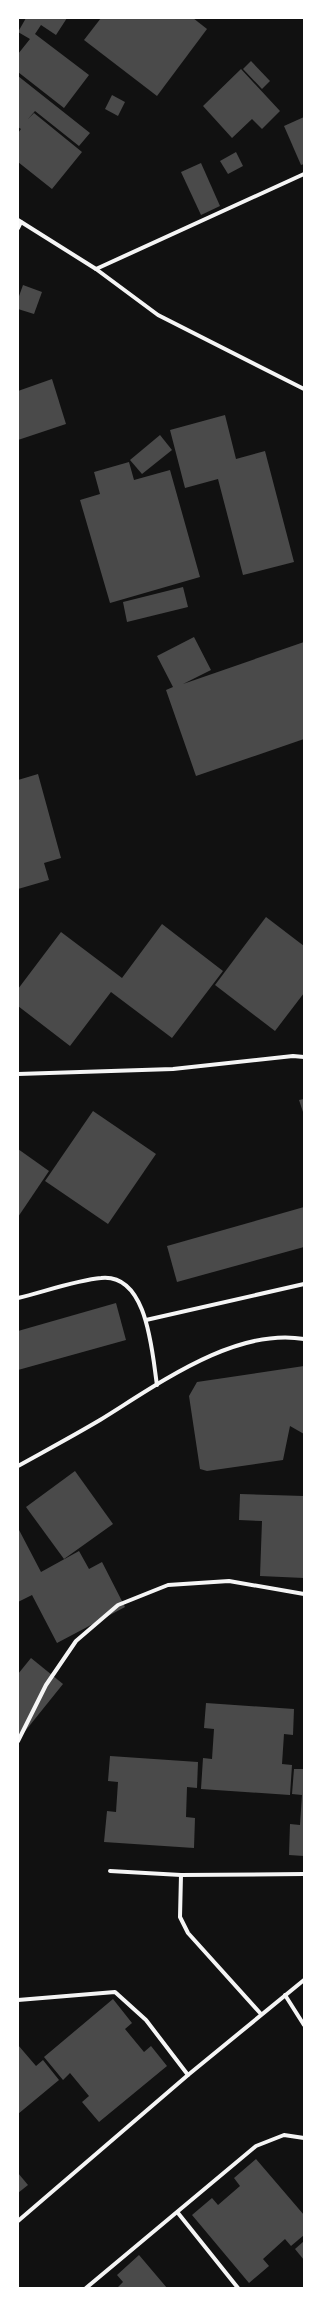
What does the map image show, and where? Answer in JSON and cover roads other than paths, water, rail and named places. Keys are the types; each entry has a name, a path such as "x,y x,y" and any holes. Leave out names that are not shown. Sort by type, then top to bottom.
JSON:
{"street":[{"path":"96,269 304,174"},
{"path":"18,228 20,221 96,269 158,315 304,389"},
{"path":"18,1074 173,1069 293,1056 304,1057"},
{"path":"18,1298 102,1278 120,1281 136,1294 146,1320 158,1385"},
{"path":"146,1320 304,1284"},
{"path":"18,1466 187,1367 242,1344 286,1336 304,1339"},
{"path":"18,1741 46,1685 76,1641 118,1605 168,1585 229,1581 304,1594"},
{"path":"110,1871 181,1875 304,1874"},
{"path":"181,1875 180,1917 188,1934 261,2014"},
{"path":"18,2221 188,2075 304,1980"},
{"path":"18,2000 115,1992 146,2020 188,2075"},
{"path":"285,1995 304,2025"},
{"path":"86,2288 178,2213 256,2146 284,2135 304,2138"},
{"path":"178,2213 238,2288"}]}
